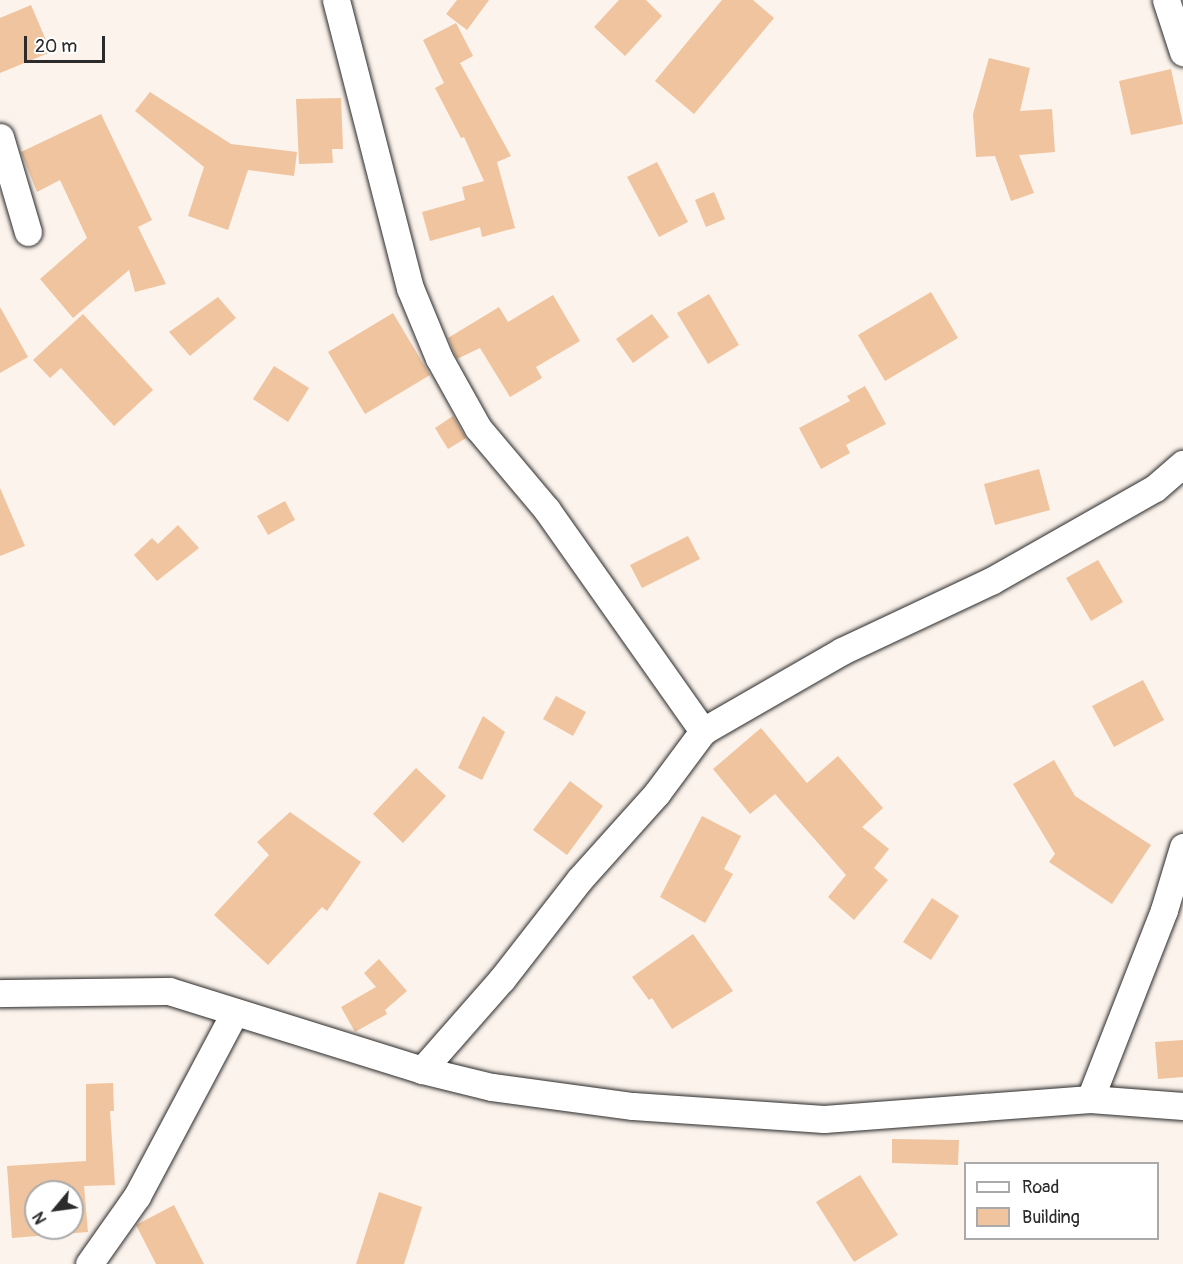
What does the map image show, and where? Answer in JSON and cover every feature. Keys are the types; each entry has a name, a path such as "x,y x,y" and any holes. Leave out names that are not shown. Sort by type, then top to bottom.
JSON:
{"street":[{"path":"336,0 410,288 439,358 478,429 554,519 703,731"},
{"path":"1166,0 1183,52"},
{"path":"0,137 28,232"},
{"path":"423,1070 502,979 579,880 657,793 703,731 842,651 991,581 1155,488 1183,464"},
{"path":"1090,1099 1164,910 1183,847"},
{"path":"0,993 169,991 423,1070 492,1086 633,1106 824,1119 1090,1099 1183,1106"},
{"path":"89,1264 137,1196 235,1012"}],"building":[{"path":"457,0 489,0 467,30 446,14"},
{"path":"619,0 646,0 662,16 625,56 594,27"},
{"path":"722,0 753,0 774,18 694,114 655,81"},
{"path":"31,5 51,52 0,73 0,18"},
{"path":"456,23 473,56 460,63 511,156 497,162 515,228 482,237 480,227 430,241 422,212 465,200 462,187 484,181 464,137 461,138 435,88 444,83 423,40"},
{"path":"989,58 1030,68 1020,111 1052,109 1055,152 1019,155 1034,193 1011,201 995,156 976,157 973,114"},
{"path":"1171,69 1183,124 1131,135 1119,81"},
{"path":"150,92 231,144 297,152 294,176 248,170 228,230 188,216 204,167 135,111"},
{"path":"341,98 343,149 332,149 333,163 299,164 296,99"},
{"path":"101,114 152,220 138,227 166,284 135,292 129,270 73,318 40,279 87,238 60,180 37,192 21,152"},
{"path":"657,162 688,222 659,237 627,177"},
{"path":"714,192 725,219 706,227 695,200"},
{"path":"931,292 958,338 885,381 858,335"},
{"path":"709,294 739,345 708,364 677,313"},
{"path":"553,295 580,341 536,367 542,378 510,397 480,348 457,359 448,338 499,307 508,322"},
{"path":"218,297 236,318 190,356 169,332"},
{"path":"0,307 28,357 0,373"},
{"path":"393,313 430,375 365,414 328,352"},
{"path":"83,314 153,390 114,426 61,368 50,378 33,360"},
{"path":"652,314 669,337 633,363 616,339"},
{"path":"274,366 309,388 288,422 253,399"},
{"path":"865,386 886,424 846,445 850,453 821,469 799,428 850,401 847,396"},
{"path":"453,416 466,438 448,449 435,428"},
{"path":"1039,469 1050,510 995,525 984,484"},
{"path":"0,488 25,546 0,556"},
{"path":"285,501 295,520 268,535 257,516"},
{"path":"178,525 199,548 157,581 134,555 152,538 158,544"},
{"path":"688,536 700,559 642,588 630,565"},
{"path":"1098,560 1123,602 1091,621 1066,578"},
{"path":"1143,680 1164,720 1114,747 1092,706"},
{"path":"556,696 586,712 573,736 543,719"},
{"path":"483,716 505,732 482,780 458,768"},
{"path":"761,728 807,783 838,756 883,808 862,827 889,849 874,868 888,880 854,920 828,897 846,875 775,794 750,814 713,769"},
{"path":"1054,760 1075,796 1151,845 1112,904 1049,862 1055,854 1013,784"},
{"path":"416,768 446,796 403,843 373,814"},
{"path":"570,781 603,806 567,855 533,830"},
{"path":"290,812 361,862 327,911 322,907 268,965 214,915 269,855 257,842"},
{"path":"702,816 741,836 724,869 733,874 705,923 660,897"},
{"path":"932,898 959,916 931,960 903,942"},
{"path":"693,934 733,991 672,1029 652,998 649,1000 632,977"},
{"path":"379,959 407,991 385,1010 387,1014 355,1032 341,1007 376,987 364,973"},
{"path":"1183,1040 1183,1077 1158,1079 1155,1042"},
{"path":"113,1083 114,1111 110,1111 115,1185 84,1186 84,1180 24,1180 24,1237 12,1238 7,1166 86,1161 86,1084"},
{"path":"892,1139 959,1140 958,1165 892,1163"},
{"path":"860,1175 898,1235 854,1262 816,1202"},
{"path":"84,1186 88,1232 84,1232"},
{"path":"379,1192 422,1207 404,1264 356,1264"},
{"path":"174,1205 204,1264 156,1264 136,1225"}]}
